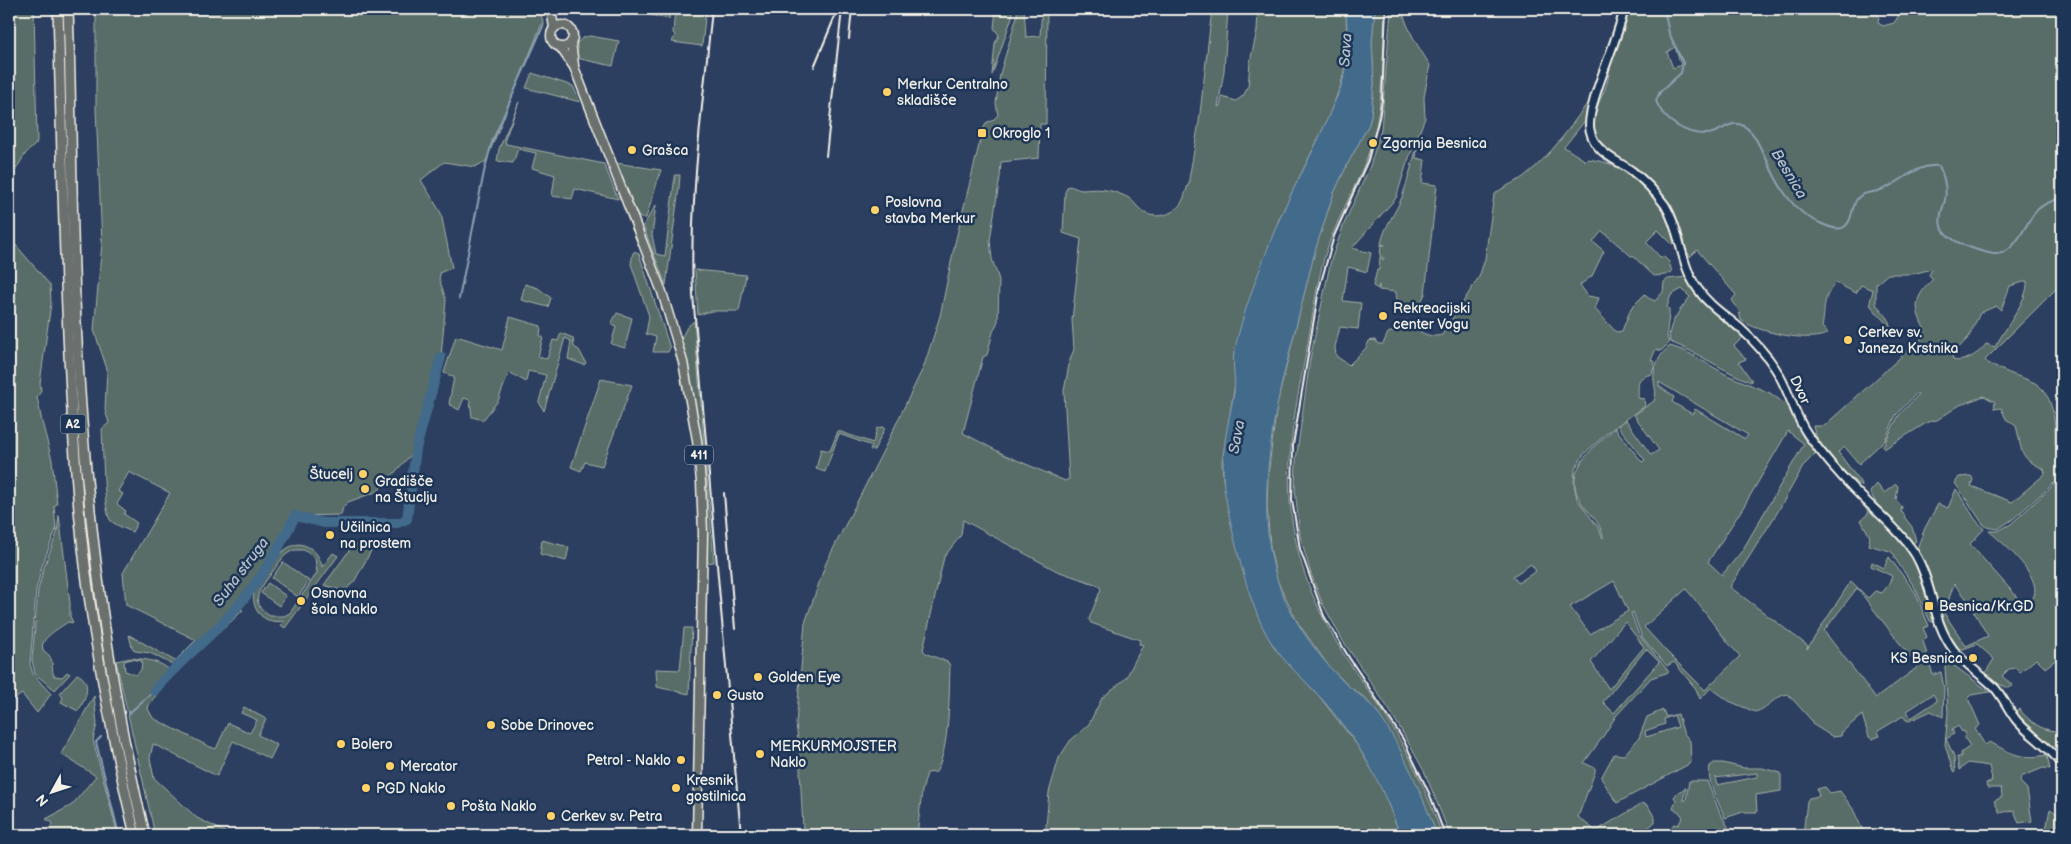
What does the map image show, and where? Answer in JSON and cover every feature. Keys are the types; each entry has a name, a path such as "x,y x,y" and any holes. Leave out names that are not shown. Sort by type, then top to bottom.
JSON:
{"highway":[{"name":"A2","path":"58,9 66,325 80,511 100,662 113,734 136,835"},
{"name":"A2","path":"68,9 76,322 89,509 108,654 122,730 145,835"}],"main road":[{"name":"411","path":"551,9 558,26"},
{"name":"411","path":"558,26 568,27 572,31 571,42 574,67"},
{"name":"411","path":"558,26 551,33 551,39 554,44 560,47 574,67 662,292 682,362 697,440 704,533 697,835"},
{"path":"560,47 566,46 571,42"}],"street":[{"name":"Dvor","path":"1624,9 1592,107 1590,120 1593,140 1602,152 1633,172 1646,183 1664,205 1677,232 1689,273 1696,288 1711,305 1750,338 1764,353 1779,376 1808,435 1853,489 1914,553 1928,582 1942,633 1954,651 1994,687 2016,720 2050,749 2062,764"}],"green space":[{"path":"9,9 34,9 37,140 36,144 26,153 9,180"},
{"path":"96,9 539,9 543,21 486,161 475,167 444,162 421,180 441,213 452,268 441,272 439,278 446,300 441,357 416,449 378,491 348,502 343,507 341,515 295,516 276,555 237,607 243,610 219,633 216,631 222,622 175,666 150,653 135,651 129,635 175,661 196,640 126,605 123,573 170,493 129,472 118,491 123,494 117,504 126,511 124,514 137,523 132,532 111,521 106,505 102,429 109,423 105,410 107,369 94,330 102,243 96,109"},
{"path":"624,9 670,9 669,19 664,18"},
{"path":"675,9 706,9 702,46 672,42 675,35 673,33"},
{"path":"996,9 1012,9 1013,14 992,75 995,43 999,35 994,28"},
{"path":"1017,9 1024,9 1026,37 1040,36 1042,9 1047,9 1046,124 1040,124 1039,158 1001,162 990,240 992,259 999,280 998,321 987,355 983,357 963,433 1005,455 1065,481 1069,479 1064,391 1074,349 1072,320 1081,239 1063,233 1065,192 1068,186 1080,190 1101,189 1115,192 1128,197 1149,215 1159,216 1173,211 1182,202 1190,181 1212,9 1228,9 1224,71 1218,107 1222,97 1236,101 1243,96 1248,87 1250,62 1257,31 1258,9 1346,9 1347,56 1341,85 1325,125 1279,219 1234,355 1235,384 1222,461 1223,479 1237,546 1251,597 1263,627 1275,649 1319,696 1357,745 1382,787 1400,835 1051,835 1046,827 1049,792 1059,758 1070,741 1089,724 1102,698 1126,678 1143,645 1139,644 1140,640 1091,623 1089,619 1101,589 1098,585 1057,571 963,520 961,535 944,557 923,650 927,654 948,662 950,666 948,721 944,750 936,772 927,773 922,791 917,835 809,835 803,830 796,724 805,623 826,563 924,366 940,316 955,243 983,129 987,122 992,121 998,115 996,103 1000,74 1017,16"},
{"path":"1375,9 1385,9 1382,75 1377,124 1368,154 1333,233 1320,272 1297,399 1291,445 1291,514 1299,556 1320,612 1339,646 1382,710 1412,762 1442,835 1437,835 1411,774 1377,712 1364,697 1351,688 1330,668 1298,623 1277,580 1270,547 1267,506 1268,475 1277,404 1315,250 1333,195 1369,124 1374,84 1372,41"},
{"path":"1391,9 1402,9 1410,31 1430,65 1424,97 1425,118 1407,163 1396,198 1352,248 1371,253 1367,272 1348,267 1343,301 1361,303 1358,329 1340,327 1335,347 1336,356 1349,365 1366,348 1369,341 1375,340 1378,344 1383,344 1388,333 1402,328 1404,321 1407,320 1422,333 1432,336 1442,335 1479,277 1485,259 1494,195 1523,177 1544,159 1586,105 1589,108 1588,117 1564,147 1586,161 1589,159 1616,166 1640,180 1656,198 1668,219 1677,242 1672,244 1658,230 1646,242 1660,257 1664,257 1669,262 1672,272 1666,275 1654,276 1602,231 1593,242 1604,251 1592,276 1580,285 1588,296 1599,298 1595,309 1616,332 1622,331 1631,308 1645,294 1648,298 1655,301 1663,292 1664,282 1668,279 1687,277 1704,303 1744,336 1734,346 1746,359 1739,362 1752,381 1741,378 1670,342 1669,336 1672,324 1690,297 1682,289 1671,295 1667,307 1669,309 1667,335 1669,343 1661,351 1656,349 1651,360 1655,362 1652,374 1640,379 1638,384 1638,398 1644,399 1645,406 1608,432 1584,454 1575,469 1574,483 1577,499 1598,527 1603,538 1598,524 1579,498 1575,487 1576,475 1587,455 1615,428 1642,462 1645,460 1618,426 1626,420 1651,455 1659,450 1634,415 1654,401 1656,394 1654,371 1660,357 1670,346 1685,351 1727,375 1770,393 1784,403 1789,404 1816,453 1804,465 1777,513 1730,587 1808,646 1807,649 1851,581 1868,598 1875,591 1882,593 1892,576 1871,566 1872,562 1884,568 1889,557 1915,592 1929,626 1923,628 1927,637 1923,641 1933,675 1941,672 1944,688 1943,717 1931,711 1909,721 1903,716 1878,731 1880,736 1872,739 1869,737 1862,715 1842,732 1841,736 1833,737 1812,724 1812,721 1788,694 1779,697 1755,712 1729,701 1711,688 1700,699 1696,689 1674,662 1667,666 1642,637 1633,612 1631,613 1639,635 1669,672 1651,678 1616,716 1584,763 1595,768 1595,772 1578,817 1596,831 1643,803 1648,806 1655,818 1655,822 1648,828 1633,835 1450,835 1425,773 1408,742 1392,714 1343,641 1322,603 1300,536 1295,489 1296,460 1310,359 1331,260 1344,224 1370,166 1381,130","holes":["1659,382 1748,435 1745,439 1695,409 1692,414 1672,402 1674,397 1659,386","1788,431 1804,444 1742,551 1722,575 1708,562 1744,506","1531,564 1536,571 1518,583 1513,576","1614,581 1628,611 1590,634 1570,607","1857,588 1918,667 1876,698 1824,631","1686,589 1740,656 1705,690 1644,627","1625,622 1644,647 1609,689 1591,662","1646,649 1659,662 1614,713 1603,702","1933,694 1937,701 1911,718 1907,711"]},
{"path":"1628,9 1873,9 1879,17 1878,23 1883,26 1894,23 1899,15 1896,9 1960,9 1966,13 1969,9 2062,9 2062,288 2060,286 2055,290 1985,360 1993,366 2035,383 2041,388 2050,402 2052,410 2055,444 2062,439 2062,655 2045,668 2036,659 2020,672 2016,668 2009,669 2002,676 2013,686 2008,688 1994,683 1984,675 1994,659 1977,644 1960,650 1942,624 1931,580 1916,551 1925,528 1938,504 1948,508 1956,489 1975,519 1984,529 1970,544 2025,606 2033,598 2035,588 2024,566 1989,531 1998,531 2011,524 2054,483 2013,519 1998,529 1987,527 1983,524 1955,483 1959,477 1971,476 1973,479 1971,486 2012,502 2045,474 2044,469 2025,457 2016,426 2006,419 2001,408 1994,409 1995,402 1984,396 1960,405 1884,449 1883,446 1899,415 1918,395 1917,393 1896,415 1885,440 1859,464 1845,447 1838,452 1863,486 1849,476 1825,450 1813,426 1824,426 1923,337 1925,330 1917,309 1917,303 1922,292 1933,279 1929,275 1932,269 1912,274 1888,274 1876,284 1876,304 1888,318 1891,329 1871,306 1873,290 1861,285 1856,293 1836,283 1831,288 1825,304 1822,327 1828,333 1820,336 1797,337 1759,329 1741,320 1739,311 1732,300 1736,295 1697,250 1690,257 1675,217 1668,205 1611,157 1601,146 1595,134 1593,122 1595,112 1608,80 1611,63","holes":["1675,47 1681,65 1673,68 1667,52","2027,281 2024,297 1995,347 1986,344 1971,357 1957,361 1953,360 1952,355 1969,337 1980,313 1996,306 2001,310 2010,286","1954,584 1966,598 1988,636 1966,646 1944,613"]},
{"path":"590,36 619,41 613,66 576,58 577,43"},
{"path":"532,73 573,86 580,102 526,88"},
{"path":"519,102 505,139 506,144 604,164 618,199 575,189 572,199 552,196 555,175 532,168 536,153 518,149 513,163 497,161 499,149"},
{"path":"1417,147 1416,158 1425,160 1422,183 1437,185 1425,294 1421,302 1406,310 1402,309 1401,304 1397,302 1396,292 1379,290 1379,285 1378,289 1373,286 1377,270 1379,270 1380,257 1383,260 1384,258 1380,256 1381,245 1385,245 1381,244 1383,237 1387,225 1402,197"},
{"path":"616,163 661,170 646,218 640,218 636,213"},
{"path":"675,175 680,175 679,188 666,285 643,226 656,205 652,235 656,254 665,256"},
{"path":"9,237 50,285 51,303 40,383 41,391 37,397 52,460 57,504 54,506 56,529 42,566 36,590 30,664 33,674 51,694 37,713 22,694 9,703"},
{"path":"635,251 639,254 670,348 668,352 653,352 656,337 646,334 649,316 631,264"},
{"path":"695,270 746,275 739,311 711,311 698,315"},
{"path":"525,284 538,288 551,298 548,307 521,300"},
{"path":"617,313 632,318 625,348 611,344 616,327 611,324"},
{"path":"510,317 541,326 540,336 543,337 538,357 547,359 553,340 558,341 561,333 573,338 574,347 579,350 586,363 584,365 568,359 571,341 565,338 544,411 539,402 546,375 528,371 526,382 509,372 498,401 483,420 472,417 470,400 464,398 459,410 449,404 454,377 444,373 456,336 502,350"},
{"path":"694,321 714,562 706,563 706,506 701,450 681,339 687,327"},
{"path":"601,379 632,385 602,466 585,462 581,471 571,467"},
{"path":"877,428 885,428 874,450 870,450 872,446 839,434 825,472 816,469 821,449 830,451 838,431 873,443"},
{"path":"1877,484 1884,493 1896,484 1898,486 1896,500 1902,507 1901,512 1912,527 1916,541 1912,544 1881,512 1870,492"},
{"path":"1855,495 1871,511 1872,515 1875,517 1874,513 1900,539 1918,566 1927,588 1925,592 1928,606 1935,623 1930,621 1915,588 1894,557 1895,555 1890,551 1868,545 1870,537 1861,520 1869,513"},
{"path":"59,515 70,616 73,623 68,622 60,627 50,634 43,643 44,651 51,659 54,676 62,677 67,672 70,674 55,690 35,674 32,660 38,590 44,567 57,533"},
{"path":"542,540 569,547 566,561 540,554"},
{"path":"299,544 311,549 317,555 322,567 333,553 338,556 285,628 281,625 284,621 276,622 259,614 254,602 254,595 255,588 274,561 292,546","holes":["304,550 315,558 317,573 290,613 284,616 270,616 259,605 258,594 285,556 291,551"]},
{"path":"354,544 371,551 354,582 344,591 324,585"},
{"path":"283,562 309,581 298,597 272,578"},
{"path":"268,583 286,596 279,606 261,593"},
{"path":"684,628 692,628 689,694 657,687 656,669 680,670"},
{"path":"131,658 147,660 162,665 171,671 155,688 157,694 148,709 153,718 208,746 216,749 228,723 250,733 257,720 241,713 244,707 266,719 258,735 277,745 270,759 233,741 217,776 153,744 150,758 154,778 197,818 231,835 155,835 116,661","holes":["132,659 142,661 141,670 136,675 125,671 124,661"]},
{"path":"1949,662 1990,692 1971,695 1968,698 1980,725 1975,729 1985,745 1990,742 2011,753 2023,756 2047,755 2050,769 2043,768 2021,777 2020,782 2027,789 2032,821 2019,823 2014,810 2000,813 1994,801 2002,797 2001,788 1987,788 1986,783 1991,782 1992,779 1989,766 1968,763 1959,770 1957,757 1961,757 1961,753 1970,746 1964,737 1966,735 1964,731 1962,732 1958,726 1952,730 1954,734 1946,739 1954,756 1955,772 1953,772 1945,744 1948,713 1945,667"},
{"path":"77,674 85,681 86,686 85,696 78,711 61,702 63,698 60,693"},
{"path":"94,696 97,724 93,740 118,835 45,835 53,823 46,819 72,805 96,776 61,754"},
{"path":"2019,709 2038,726 2049,730 2062,731 2062,760 2050,745 2027,727 2013,712"},
{"path":"1663,710 1666,717 1674,715 1678,714 1683,732 1690,741 1691,763 1617,803 1601,778 1614,754 1624,755 1639,738 1647,717","holes":["1674,715 1678,727 1646,737 1645,731 1665,724 1664,719"]},
{"path":"1714,763 1723,763 1744,768 1762,768 1781,773 1781,791 1756,795 1757,812 1743,812 1725,818 1711,786 1710,766","holes":["1757,773 1757,777 1717,785 1715,778"]},
{"path":"1689,781 1707,781 1720,813 1733,835 1727,835 1722,827 1708,835 1675,834 1671,828 1674,824 1678,825 1683,817 1678,811 1673,809 1676,800 1674,797 1678,792 1686,788 1683,800 1686,800"},
{"path":"1825,787 1830,793 1840,791 1853,809 1865,835 1803,835 1807,801 1809,798 1819,796 1817,789"},
{"path":"2050,809 2058,814 2062,835 2045,835"}],"water":[{"name":"Sava","path":"1346,9 1375,9 1372,41 1374,84 1371,115 1369,124 1333,195 1315,251 1282,382 1268,464 1267,522 1270,550 1276,577 1297,623 1325,662 1377,712 1411,772 1437,835 1400,835 1385,797 1357,745 1333,712 1288,664 1271,642 1256,613 1244,576 1224,490 1224,449 1234,393 1234,353 1237,338 1272,237 1337,98 1346,68"}],"waterway":[{"name":"Besnica","path":"1664,9 1669,33 1683,63 1681,73 1660,92 1656,101 1659,108 1676,125 1699,134 1713,133 1734,124 1745,127 1755,138 1781,188 1794,205 1801,212 1822,224 1834,228 1842,228 1848,223 1855,202 1861,195 1886,188 1922,168 1939,166 1944,178 1946,191 1941,213 1941,226 1951,238 1961,244 1994,254 2002,253 2014,244 2038,209 2049,202 2062,198"},
{"path":"459,299 484,172 492,142 544,24"},
{"name":"Suha struga","path":"154,691 228,617 247,595 283,540 295,516 324,523 398,523 407,519 416,449 441,357"},
{"path":"128,714 154,691"},
{"path":"101,737 96,742 119,835"}],"railway":[{"path":"712,9 695,187 692,259 693,295 741,835"},
{"path":"814,67 838,9"},
{"path":"826,156 842,9"},
{"path":"849,39 852,9"},
{"path":"1386,9 1382,100 1379,118 1368,160 1334,236 1319,289 1293,445 1292,500 1300,549 1324,616 1403,739 1429,793 1445,835"},
{"path":"724,493 735,629"}],"place":[{"name":"Merkur Centralno skladišče","path":"887,92"},
{"name":"Okroglo 1","path":"982,133"},
{"name":"Zgornja Besnica","path":"1373,143"},
{"name":"Grašca","path":"632,150"},
{"name":"Poslovna stavba Merkur","path":"875,210"},
{"name":"Rekreacijski center Vogu","path":"1383,316"},
{"name":"Cerkev sv. Janeza Krstnika","path":"1848,340"},
{"name":"Štucelj","path":"363,474"},
{"name":"Gradišče na Štuclju","path":"365,489"},
{"name":"Učilnica na prostem","path":"330,535"},
{"name":"Osnovna šola Naklo","path":"301,601"},
{"name":"Besnica/Kr.GD","path":"1929,606"},
{"name":"KS Besnica","path":"1973,658"},
{"name":"Golden Eye","path":"758,677"},
{"name":"Gusto","path":"717,695"},
{"name":"Sobe Drinovec","path":"491,725"},
{"name":"Bolero","path":"341,744"},
{"name":"MERKURMOJSTER Naklo","path":"760,754"},
{"name":"Petrol - Naklo","path":"681,760"},
{"name":"Mercator","path":"390,766"},
{"name":"PGD Naklo","path":"366,788"},
{"name":"Kresnik gostilnica","path":"676,788"},
{"name":"Pošta Naklo","path":"451,806"},
{"name":"Cerkev sv. Petra","path":"551,816"}]}
